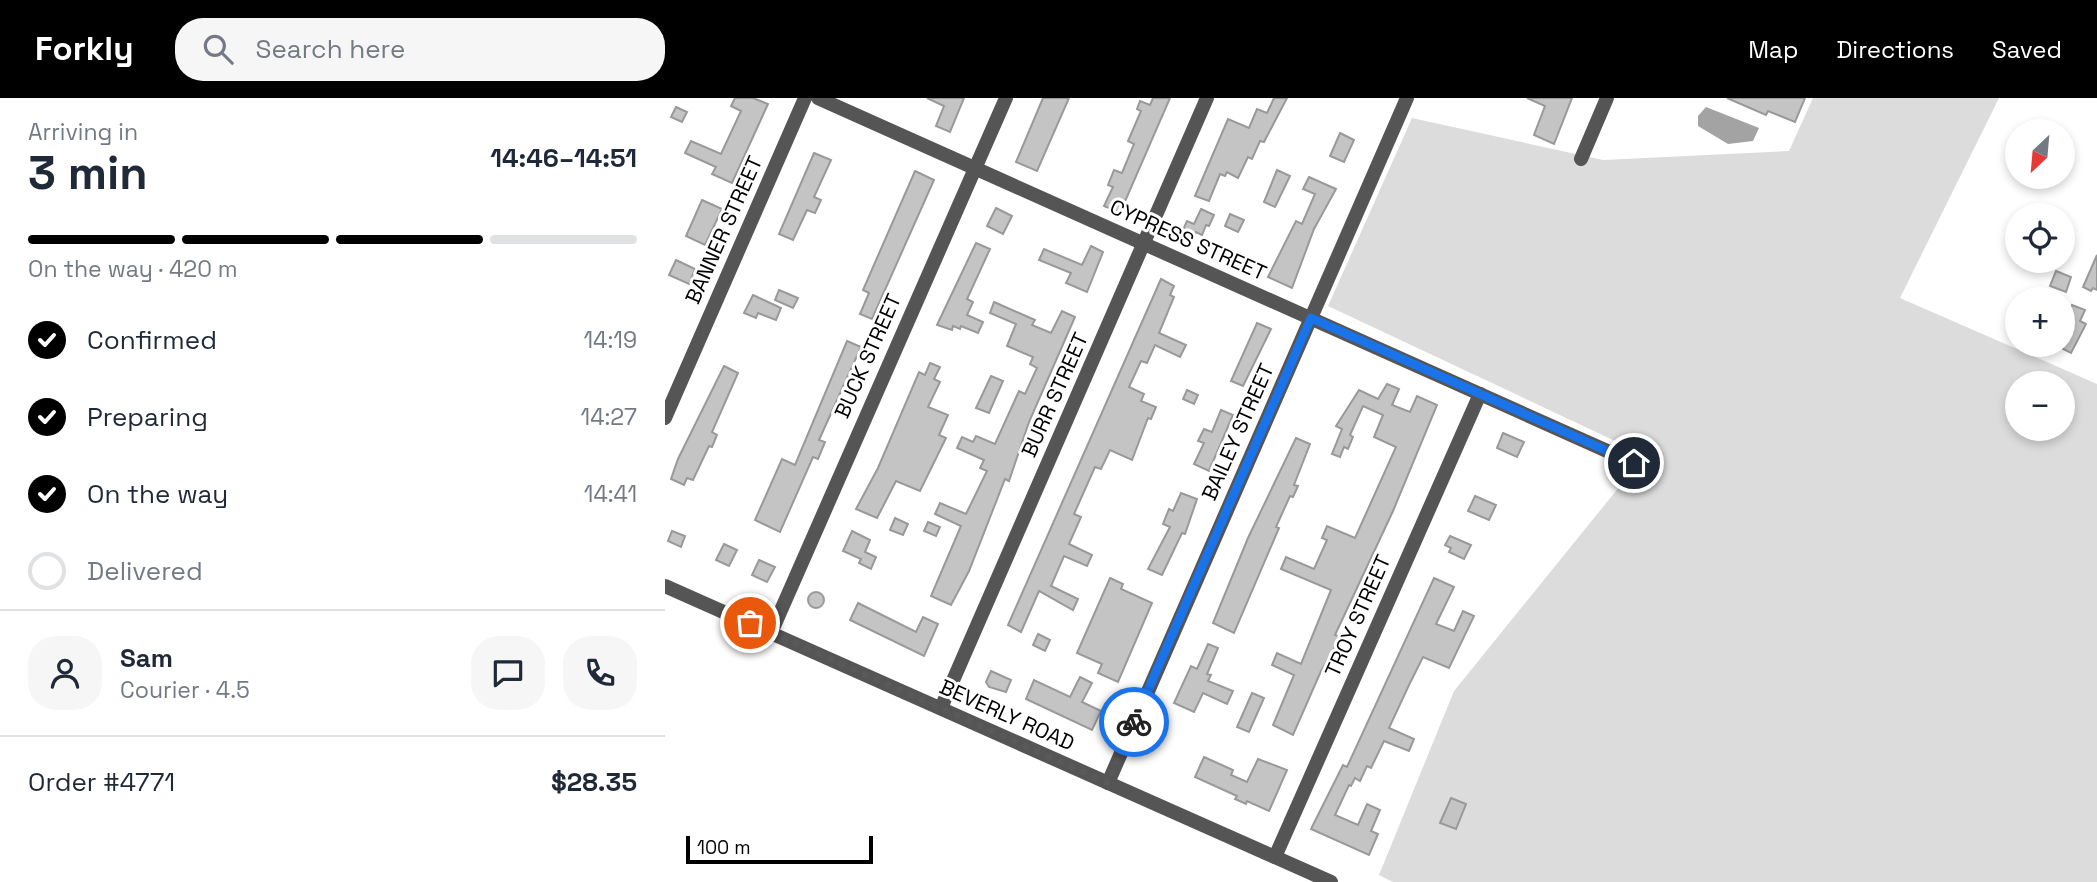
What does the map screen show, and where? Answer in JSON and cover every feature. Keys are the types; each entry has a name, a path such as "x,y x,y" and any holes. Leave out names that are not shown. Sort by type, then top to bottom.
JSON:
{"street":[{"name":"BANNER STREET","path":"665,418 805,98"},
{"name":"CYPRESS STREET","path":"818,98 1634,463"},
{"name":"BUCK STREET","path":"771,633 1006,98"},
{"name":"BURR STREET","path":"941,708 1207,98"},
{"name":"BAILEY STREET","path":"1108,783 1407,98"},
{"path":"1581,159 1607,98"},
{"name":"TROY STREET","path":"1275,857 1480,394"},
{"name":"BEVERLY ROAD","path":"665,586 1331,882"}],"shaded area":[{"path":"1813,98 1999,98 1900,298 2005,344 2005,357 2035,357 2067,371 2005,371 2005,441 2075,441 2075,374 2097,384 2097,882 1393,882 1379,875 1454,691 1645,455 1328,306 1412,118 1603,160 1789,151"},
{"path":"1706,107 1759,128 1753,141 1728,144 1698,126 1698,116"}],"building":[{"path":"735,98 753,98 768,104 732,183 712,174 716,167 685,153 691,141 721,154 741,111 731,106"},
{"path":"927,98 964,98 950,132 936,126 944,106"},
{"path":"1043,98 1069,98 1037,171 1016,162"},
{"path":"1153,98 1170,98 1120,213 1104,206 1113,187 1108,185 1114,170 1122,173 1134,144 1128,141 1141,111 1137,109 1140,101 1150,105"},
{"path":"1274,98 1287,98 1264,142 1260,141 1252,159 1248,157 1238,178 1227,172 1225,176 1220,174 1209,201 1195,196 1228,119 1249,128 1257,109 1267,113"},
{"path":"1527,98 1572,98 1554,144 1534,135 1545,106"},
{"path":"1727,98 1805,98 1795,122 1768,111 1766,115"},
{"path":"676,107 687,112 682,122 671,117"},
{"path":"1340,133 1354,140 1344,162 1330,156"},
{"path":"814,153 831,160 814,197 821,200 815,213 807,210 793,240 779,234"},
{"path":"1277,170 1290,176 1275,207 1264,202"},
{"path":"915,171 934,180 872,319 860,314 869,293 863,290"},
{"path":"1309,177 1336,189 1314,229 1292,288 1268,277 1296,221 1302,224 1315,194 1303,189"},
{"path":"702,200 722,209 705,245 686,236"},
{"path":"996,208 1012,216 1003,234 987,226"},
{"path":"1201,209 1214,215 1202,235 1196,232 1193,239 1181,234 1187,221 1194,224"},
{"path":"1230,214 1244,220 1238,232 1225,226"},
{"path":"976,243 990,249 967,299 973,302 967,315 983,322 978,333 961,326 960,329 953,326 952,330 937,325"},
{"path":"1091,246 1103,252 1087,292 1066,283 1071,273 1039,260 1044,249 1082,265"},
{"path":"2097,255 2097,290 2093,288 2091,291 2083,287"},
{"path":"676,260 695,269 689,284 669,275"},
{"path":"2055,273 2071,277 2068,287 2050,286"},
{"path":"1161,279 1174,286 1170,295 1174,297 1159,333 1186,345 1180,357 1155,345 1147,363 1141,361 1129,387 1144,394 1141,401 1156,407 1151,419 1148,418 1132,460 1110,450 1101,469 1095,467 1074,514 1081,517 1069,544 1092,555 1087,566 1064,556 1051,586 1078,599 1073,610 1039,591 1021,632 1008,625"},
{"path":"779,290 798,298 793,308 775,300"},
{"path":"753,295 781,308 776,320 758,313 756,318 744,313"},
{"path":"994,302 1035,320 1032,325 1051,333 1062,311 1075,317 1029,422 1009,481 1005,479 969,571 951,605 931,596 961,526 935,514 940,503 966,514 987,471 980,468 984,460 957,448 962,437 973,442 976,436 995,444 1019,391 1025,394 1037,368 1030,364 1033,357 1007,346 1016,324 990,313"},
{"path":"2075,306 2085,310 2080,321 2086,324 2075,345"},
{"path":"1257,323 1271,329 1243,386 1231,381"},
{"path":"847,341 861,347 819,440 825,442 818,459 813,457 780,532 755,520 782,459 795,465"},
{"path":"930,363 940,367 934,379 940,382 928,407 948,415 939,435 946,438 920,491 896,481 877,518 856,509 878,468 919,372 925,375"},
{"path":"724,366 738,373 712,432 717,435 712,447 709,446 693,480 687,478 684,485 671,479 678,459"},
{"path":"991,376 1003,381 989,413 976,408"},
{"path":"1387,384 1399,389 1392,405 1410,412 1417,396 1437,405 1393,511 1335,635 1341,637 1321,671 1293,735 1273,725 1294,675 1272,665 1277,653 1301,664 1331,590 1281,569 1286,557 1314,569 1327,540 1322,538 1327,526 1355,538 1396,447 1374,437 1383,415 1363,406 1350,435 1353,437 1348,449 1344,447 1340,457 1332,454 1342,429 1336,426 1359,390 1378,399"},
{"path":"1187,390 1198,395 1194,404 1183,399"},
{"path":"1221,410 1233,415 1209,471 1194,464 1204,443 1198,441 1204,429 1212,432"},
{"path":"1503,433 1524,442 1517,457 1497,448"},
{"path":"1296,438 1310,444 1294,485 1298,486 1293,497 1290,496 1276,527 1279,528 1234,633 1213,623 1248,538"},
{"path":"1181,493 1197,499 1185,534 1182,533 1162,575 1148,569 1170,527 1163,524 1169,509 1173,511"},
{"path":"1475,496 1496,505 1489,520 1468,511"},
{"path":"895,518 908,524 903,535 890,530"},
{"path":"928,522 940,527 936,536 924,531"},
{"path":"672,531 685,536 681,547 668,541"},
{"path":"852,531 870,540 865,552 876,557 871,569 859,563 861,559 843,551"},
{"path":"1450,536 1471,545 1464,559 1449,552 1451,548 1445,545"},
{"path":"724,544 737,550 729,566 716,560"},
{"path":"759,560 775,567 767,582 752,575"},
{"path":"1110,578 1123,584 1121,589 1152,603 1118,682 1098,673 1102,664 1077,653"},
{"path":"1434,578 1454,587 1436,624 1454,631 1463,611 1474,616 1449,668 1423,657 1409,685 1389,728 1414,739 1409,751 1384,741 1371,768 1367,766 1360,781 1355,778 1351,786 1349,785 1335,815 1358,825 1367,804 1380,810 1371,831 1378,834 1369,855 1311,829 1343,765 1347,767"},
{"path":"813,592 819,592 824,600 822,606 813,608 808,603 808,597"},
{"path":"858,603 916,632 923,617 938,624 924,656 850,620"},
{"path":"1038,634 1050,640 1045,651 1033,645"},
{"path":"1208,644 1218,648 1207,674 1211,675 1208,681 1233,691 1227,704 1203,693 1194,712 1174,703 1191,666 1197,669"},
{"path":"991,671 1011,680 1006,692 989,687 986,682"},
{"path":"1080,677 1092,683 1082,702 1101,711 1092,730 1026,699 1034,680 1070,697"},
{"path":"1252,693 1264,698 1249,732 1237,727"},
{"path":"1204,757 1233,770 1231,775 1247,782 1258,759 1287,770 1269,811 1247,801 1246,804 1235,799 1237,796 1195,777"},
{"path":"1451,798 1466,804 1456,829 1440,823"}],"way so far":[{"path":"750,623 1108,783 1134,722"}],"route":[{"path":"1134,722 1311,318 1634,463"}]}
